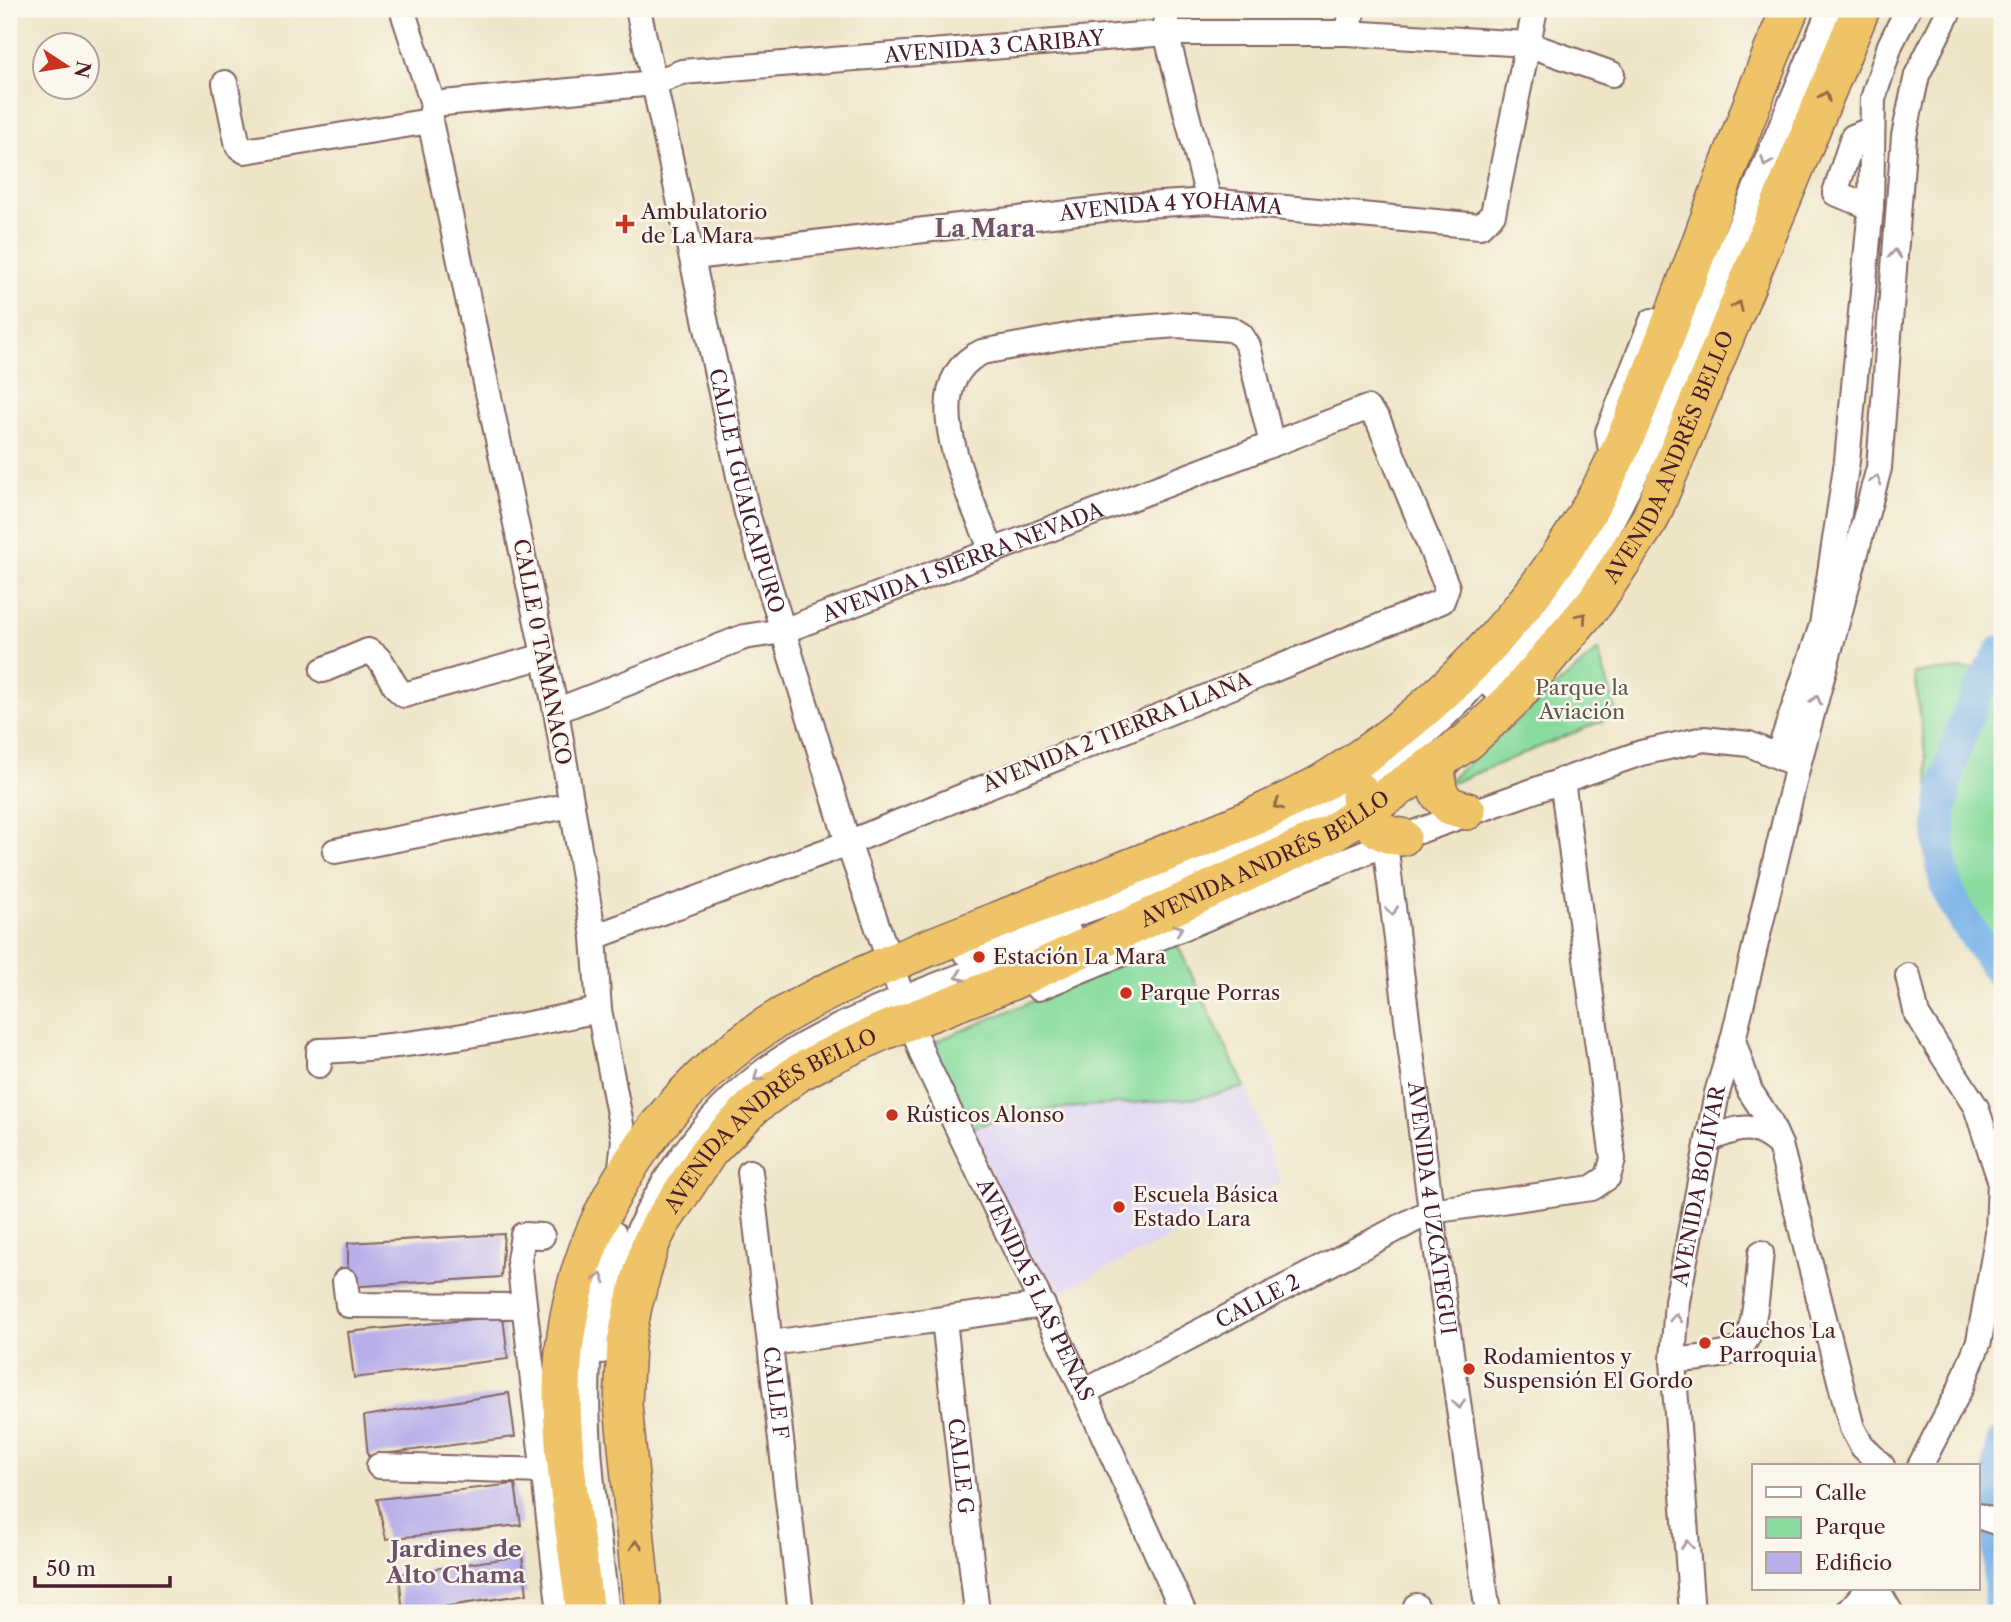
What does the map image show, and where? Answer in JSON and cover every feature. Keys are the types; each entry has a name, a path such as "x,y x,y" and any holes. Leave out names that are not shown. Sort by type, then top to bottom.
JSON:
{"highway":[{"name":"AVENIDA ANDRÉS BELLO","path":"1375,810 1416,712 1495,636 1535,590 1565,548 1612,466 1657,359 1790,9"},
{"name":"AVENIDA ANDRÉS BELLO","path":"585,1613 564,1429 565,1338 582,1267 618,1186 664,1118 690,1089 734,1050 796,1008 900,991 1010,982 1273,863 1375,810 1466,742 1512,700 1597,601 1650,519 1861,9"},
{"path":"1436,763 1435,781 1443,800 1467,811"},
{"name":"AVENIDA ANDRÉS BELLO","path":"643,1613 623,1374 633,1306 650,1245 710,1150 754,1106 798,1073 825,1058 900,991 1247,820 1375,810"},
{"path":"578,1552 591,1567 596,1613"}],"street":[{"name":"CALLE 0 TAMANACO","path":"402,9 431,112 555,711 594,937 599,1010 625,1149 618,1186"},
{"name":"CALLE 1 GUAICAIPURO","path":"638,9 694,257 747,513 848,843 900,991"},
{"path":"1347,33 1353,9"},
{"path":"1527,44 1535,9"},
{"path":"1612,466 1608,432 1777,9"},
{"path":"1375,810 1438,722 1478,683 1588,536 1615,488 1650,411 1805,9"},
{"path":"1375,810 1387,783 1435,744 1482,698 1548,621 1599,545 1647,449 1830,9"},
{"path":"1788,760 1822,625 1847,461 1871,207 1873,99 1890,45 1908,9"},
{"path":"1788,760 1879,468 1904,136 1917,75 1950,9"},
{"name":"AVENIDA 3 CARIBAY","path":"225,83 238,146 245,151 431,112 654,83 682,72 1166,21 1527,44 1612,74"},
{"path":"1166,21 1209,201"},
{"name":"AVENIDA 4 YOHAMA","path":"694,257 1129,206 1209,201 1480,226 1493,214 1527,44"},
{"path":"1871,207 1835,193 1853,137 1872,129"},
{"path":"992,551 950,440 947,416 957,375 966,359 982,352 1089,332 1177,325 1231,329 1241,335 1248,346 1272,444"},
{"name":"AVENIDA 1 SIERRA NEVADA","path":"555,711 744,637 783,631 1367,408"},
{"name":"AVENIDA 2 TIERRA LLANA","path":"594,937 848,843 1442,601 1447,587 1378,420 1367,408"},
{"path":"323,670 368,651 380,656 396,690 404,695 544,656"},
{"path":"1375,810 1467,811 1641,752 1704,739 1749,744 1788,760"},
{"name":"AVENIDA BOLÍVAR","path":"1692,1613 1673,1362 1681,1276 1717,1093 1733,1040 1788,760"},
{"name":"CALLE 2","path":"1084,1392 1431,1211 1592,1188 1608,1177 1613,1159 1562,780"},
{"path":"335,851 572,805"},
{"name":"AVENIDA 4 UZCÁTEGUI","path":"1375,810 1488,1613"},
{"path":"1908,976 1917,1014 1976,1107 2000,1180 1998,1233 1979,1341 1960,1389 1921,1464"},
{"path":"607,1613 585,1388 594,1300 605,1257 625,1208 662,1147 720,1079 756,1050 806,1018 900,991"},
{"path":"619,1613 603,1477 599,1381 607,1325 631,1244 675,1165 702,1130 745,1086 781,1059 900,991"},
{"name":"AVENIDA 5 LAS PEÑAS","path":"900,991 923,1056 1084,1392 1184,1613"},
{"path":"319,1065 319,1051 376,1049 447,1040 599,1010"},
{"path":"1733,1040 1750,1091 1769,1119 1780,1145 1852,1429 1877,1464"},
{"path":"1710,1139 1740,1128 1754,1128 1780,1145"},
{"name":"CALLE F","path":"750,1172 801,1613"},
{"path":"542,1236 523,1235 519,1260 546,1471 560,1613"},
{"path":"1673,1362 1732,1350 1746,1342 1751,1328 1761,1253"},
{"path":"345,1281 348,1305 524,1306"},
{"path":"771,1343 1043,1305"},
{"name":"CALLE G","path":"944,1320 977,1613"},
{"path":"379,1466 546,1471"},
{"path":"1980,1517 2002,1524"},
{"path":"1847,1613 1867,1590"},
{"path":"1878,1590 1891,1613"}],"shaded area":[{"name":"Escuela Básica Estado Lara","path":"1245,1087 1282,1182 1050,1297 971,1128 1026,1111 1199,1098"}],"green space":[{"name":"Parque la Aviación","path":"1598,650 1617,715 1440,788"},
{"path":"2002,666 2002,981 1943,882 1914,673"},
{"name":"Parque Porras","path":"1176,942 1245,1087 1199,1098 1026,1111 971,1128 929,1044"}],"building":[{"path":"504,1234 501,1277 348,1287 348,1243"},
{"path":"503,1316 508,1359 354,1378 348,1332"},
{"path":"509,1393 515,1437 368,1456 364,1416"},
{"path":"515,1484 521,1525 386,1539 377,1499"},
{"path":"522,1556 527,1594 403,1613 399,1574"}],"waterway":[{"path":"2002,651 1960,734 1943,799 1940,831 1941,862 1952,900 2002,976"},
{"path":"2000,1613 1997,1480 2002,1443"}],"place":[{"name":"Ambulatorio de La Mara","path":"625,224"},
{"name":"Estación La Mara","path":"979,957"},
{"name":"Parque Porras","path":"1126,993"},
{"name":"Rústicos Alonso","path":"892,1115"},
{"name":"Escuela Básica Estado Lara","path":"1119,1207"},
{"name":"Cauchos La Parroquia","path":"1705,1343"},
{"name":"Rodamientos y Suspensión El Gordo","path":"1469,1369"}],"district":[{"name":"La Mara","path":"985,229"},
{"name":"Jardines de Alto Chama","path":"456,1562"}]}
